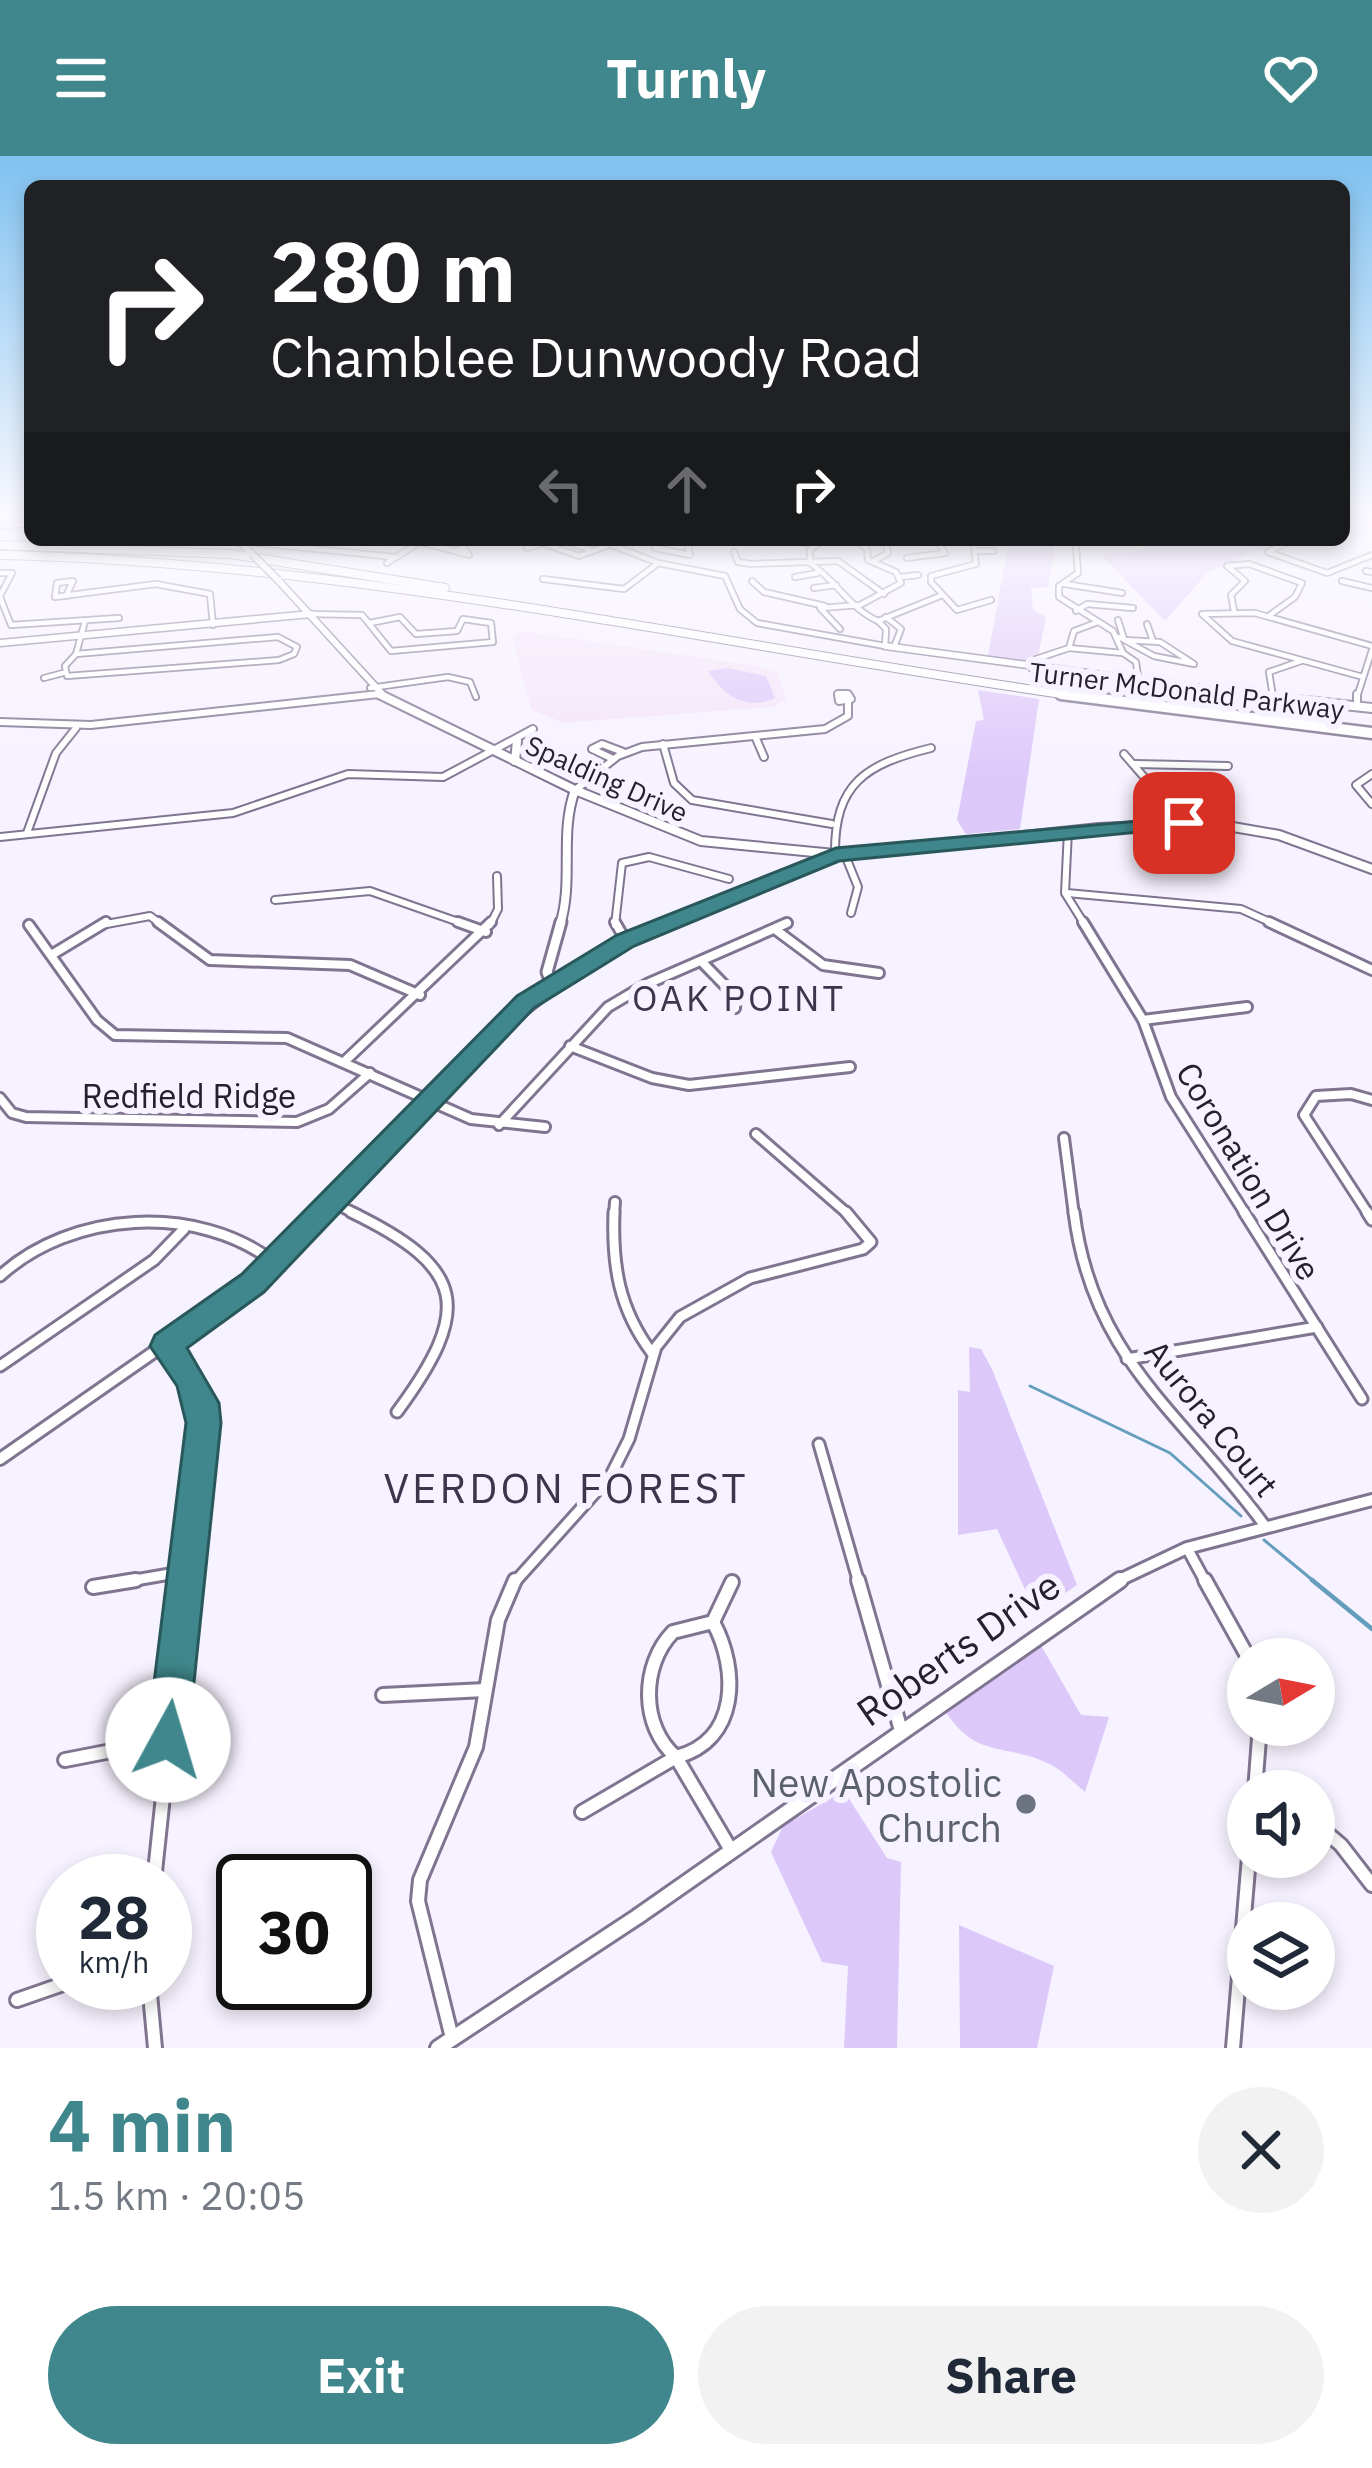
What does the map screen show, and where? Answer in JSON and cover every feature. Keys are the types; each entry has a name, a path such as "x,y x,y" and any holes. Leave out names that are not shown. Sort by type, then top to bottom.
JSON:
{"highway":[{"name":"Turner McDonald Parkway","path":"481,603 1091,701 1372,729"},
{"name":"Turner McDonald Parkway","path":"531,603 1020,684 1372,729"}],"street":[{"path":"3,603 11,626 119,618"},
{"path":"211,603 213,625"},
{"name":"Spalding Drive","path":"300,603 379,694 575,790 701,841 840,855 1184,823 1266,831 1372,869"},
{"path":"737,603 758,623 889,646 1136,683 1372,708"},
{"path":"813,603 861,603"},
{"path":"852,603 901,628 889,646"},
{"path":"882,619 922,603"},
{"path":"950,603 961,611 983,603"},
{"path":"1066,603 1075,611 1098,622 1121,638 1160,660 1193,664 1153,641 1121,638"},
{"path":"1233,603 1234,611"},
{"path":"1269,616 1287,603"},
{"path":"1075,611 1087,604 1132,608"},
{"path":"825,606 820,614 840,628"},
{"path":"288,619 303,607"},
{"path":"0,643 288,619 328,610 362,615 373,622 391,651 459,645 493,642 491,623 463,619 457,631 459,645"},
{"path":"1357,706 1372,648 1269,616 1234,611 1202,615 1232,641 1363,677"},
{"path":"373,622 400,617 416,634 457,631"},
{"path":"882,619 889,646"},
{"path":"1118,620 1123,653"},
{"path":"63,673 76,655 85,621"},
{"path":"1069,648 1074,631 1098,622"},
{"path":"1148,624 1153,641"},
{"path":"44,678 296,655 295,642 278,637 76,655"},
{"path":"1033,664 1069,648 1123,653 1134,659 1136,683"},
{"path":"1273,698 1269,672 1302,660"},
{"path":"330,698 369,687 455,677 470,682 476,697"},
{"path":"0,722 76,726 379,694"},
{"path":"551,982 548,972 570,892 566,814 575,790 624,752 833,727 848,716 848,701"},
{"path":"27,834 56,754 76,726"},
{"path":"0,837 233,813 348,774 443,777 533,729"},
{"path":"754,736 764,757"},
{"path":"515,761 517,741"},
{"path":"663,744 674,784 692,800 832,824"},
{"path":"613,759 592,749 605,745 624,752"},
{"path":"850,913 858,887 840,855 832,824 858,778 896,756 931,748"},
{"path":"1124,754 1184,823"},
{"path":"1135,764 1228,766"},
{"path":"1372,774 1356,785 1372,804"},
{"path":"1068,831 1065,893 1241,910 1372,970"},
{"path":"0,1459 166,1346 274,1262 430,1099 551,982 626,941 840,855"},
{"path":"626,941 615,926 621,889 616,873 622,863 650,857 729,879"},
{"path":"345,1061 486,932 498,909 497,876"},
{"path":"275,900 370,891 486,932"},
{"name":"Coronation Drive","path":"1065,893 1143,1019 1171,1097 1362,1399"},
{"path":"53,954 107,921 149,916 210,960 350,965 420,994"},
{"path":"499,1125 608,1007 787,923"},
{"path":"29,925 97,1019 115,1035 287,1038 499,1125 545,1127"},
{"path":"776,930 815,965 832,973 879,973"},
{"path":"701,961 736,998 735,1008"},
{"path":"1143,1019 1247,1007"},
{"path":"570,1046 652,1078 689,1085 850,1067"},
{"name":"Redfield Ridge","path":"0,1098 12,1113 26,1118 280,1124 329,1109 370,1073"},
{"path":"1372,1100 1351,1094 1316,1096 1304,1115 1372,1220"},
{"path":"445,2043 418,1901 420,1880 476,1748 497,1617 507,1595 537,1551 586,1507 621,1460 635,1429 652,1353 674,1321 708,1299 795,1264 842,1259 872,1242 863,1227 830,1204 756,1135"},
{"name":"Aurora Court","path":"1064,1138 1086,1280 1127,1358 1157,1401 1239,1489 1265,1526"},
{"path":"332,1202 427,1255 445,1282 439,1348 397,1412"},
{"path":"615,1202 613,1275 621,1310 652,1353"},
{"path":"0,1276 29,1251 73,1232 185,1228 234,1236 274,1262"},
{"path":"0,1366 154,1260 185,1228"},
{"path":"1127,1358 1317,1327"},
{"path":"157,1854 203,1423 202,1403 166,1346"},
{"path":"819,1444 900,1727"},
{"name":"Roberts Drive","path":"445,2043 731,1850 1102,1588 1187,1548 1372,1499"},
{"path":"1187,1548 1237,1638"},
{"path":"93,1587 187,1571"},
{"path":"582,1812 676,1756 696,1752 715,1735 728,1707 728,1667 712,1622 732,1582"},
{"path":"712,1622 669,1632 650,1661 651,1714 660,1741 676,1756 731,1850"},
{"path":"383,1695 485,1690"},
{"path":"65,1760 168,1740"},
{"path":"1335,1840 1372,1885"},
{"path":"1233,2048 1247,1878"},
{"path":"17,2000 36,1993"},
{"path":"151,2010 154,2048"}],"shaded area":[{"path":"998,603 1032,603 1033,610 1046,617 1039,652 1023,664 988,656"},
{"path":"1148,603 1181,603 1165,621"},
{"path":"521,631 751,665 778,673 786,700 772,707 563,723 531,709 513,639"},
{"path":"727,668 766,676 775,698 755,703 729,694 708,671"},
{"path":"978,690 1039,699 1020,829 966,834 957,820 976,721 984,720"},
{"path":"969,1347 981,1349 992,1369 1077,1585 1036,1613 997,1529 958,1535 958,1390 970,1392"},
{"path":"1039,1642 1081,1715 1109,1717 1085,1792 1050,1764 989,1747 966,1735 944,1709"},
{"path":"844,1791 887,1858 901,1862 897,2048 844,2048 848,1966 822,1962 771,1852 783,1826"},
{"path":"959,1925 1054,1966 1037,2048 960,2048"}],"waterway":[{"path":"1030,1386 1170,1453 1241,1516"},
{"path":"1264,1540 1316,1583"},
{"path":"1312,1580 1372,1629"}],"place":[{"name":"New Apostolic Church","path":"1026,1804"}],"district":[{"name":"OAK POINT","path":"739,997"},
{"name":"VERDON FOREST","path":"566,1487"}],"route":[{"path":"168,1740 203,1423 202,1403 166,1346 253,1283 526,1002 551,982 626,941 836,855 1099,827 1184,823"}]}
